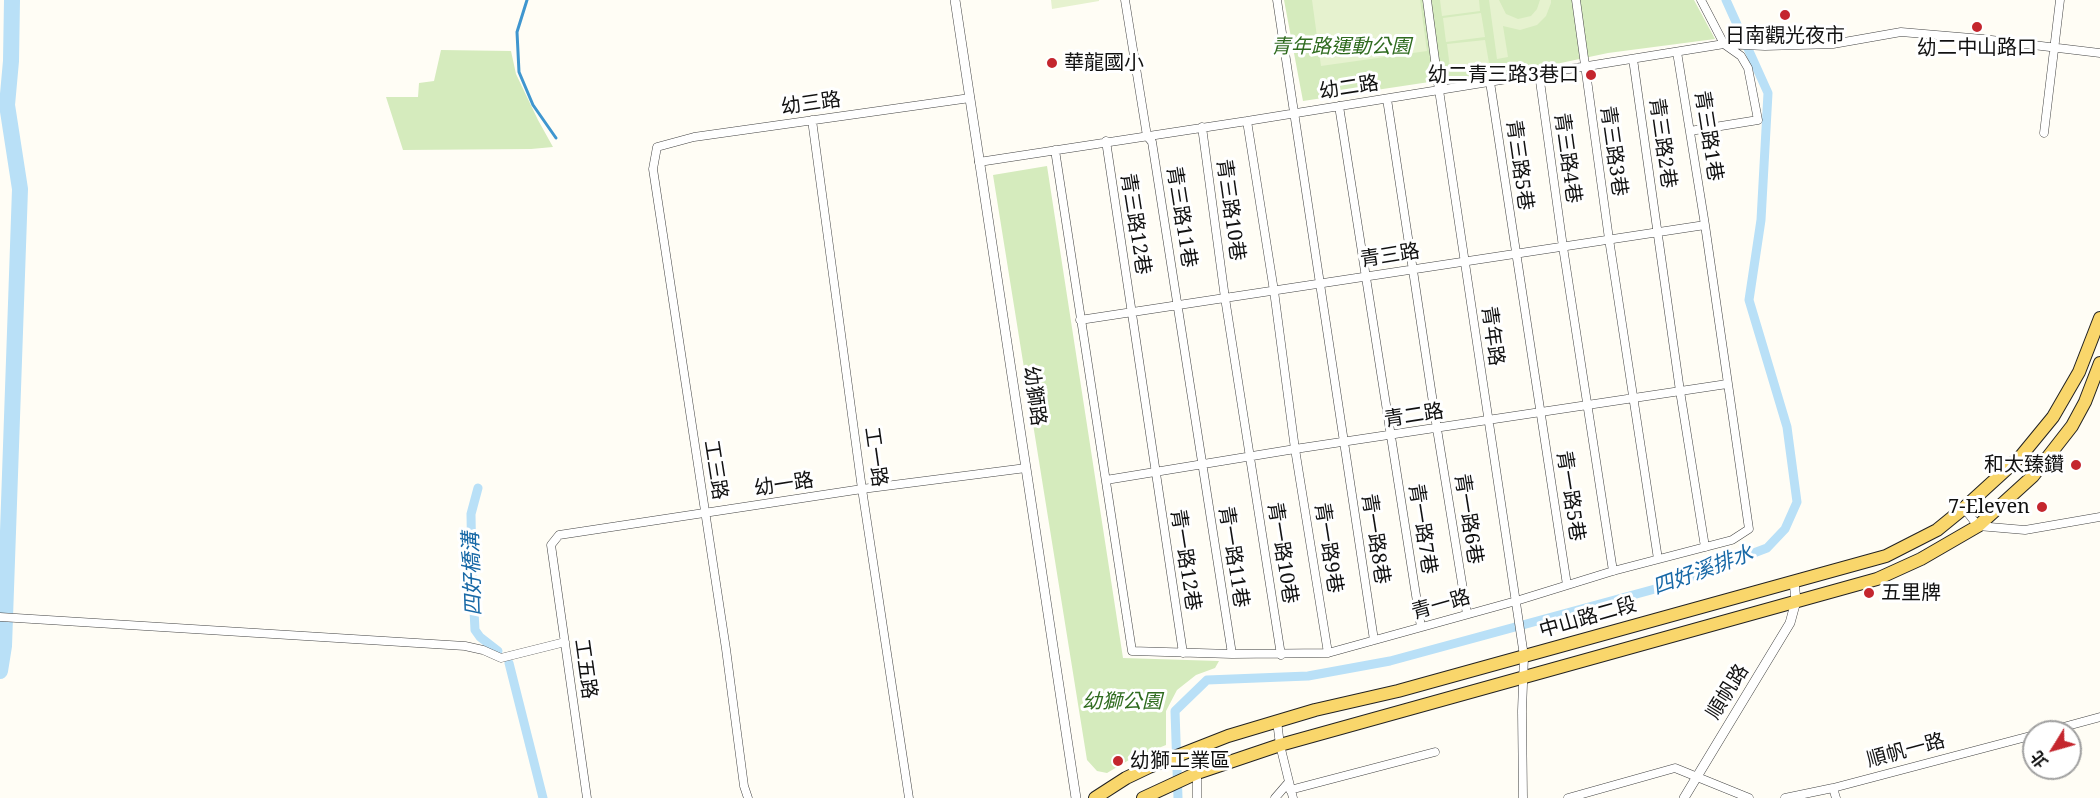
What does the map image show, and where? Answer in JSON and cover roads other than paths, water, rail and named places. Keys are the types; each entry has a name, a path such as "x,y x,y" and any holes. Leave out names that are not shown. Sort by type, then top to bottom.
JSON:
{"main road":[{"name":"中山路二段","path":"1095,798 1126,778 1149,767 1228,736 1277,721 1524,656 1886,556 1937,530 2020,456 2053,417 2079,372 2100,318"},
{"name":"中山路二段","path":"1143,798 1197,773 1280,744 1878,579 1922,559 1978,526 2033,476 2072,426 2085,402 2100,363"}],"street":[{"name":"幼獅路","path":"956,0 1076,798"},
{"name":"青三路11巷","path":"1125,0 1147,136 1152,142 1179,305 1202,465"},
{"name":"青一路8巷","path":"1277,0 1374,640"},
{"name":"青年路","path":"1427,0 1524,656 1523,798"},
{"name":"青三路3巷","path":"1576,0 1609,239 1658,559"},
{"path":"1690,131 1758,120 1748,68 1741,56 1724,44 1701,0"},
{"path":"2044,133 2060,0"},
{"name":"幼二路","path":"979,162 1724,44 1765,46 1833,44 1901,32 2100,53"},
{"name":"青三路1巷","path":"1677,52 1745,489 1749,529"},
{"name":"青三路2巷","path":"1633,59 1680,391 1705,546"},
{"name":"青三路4巷","path":"1539,74 1613,571"},
{"name":"青三路5巷","path":"1490,82 1540,413"},
{"name":"幼三路","path":"657,147 694,136 970,98"},
{"name":"青一路6巷","path":"1387,99 1467,614"},
{"name":"青一路7巷","path":"1339,106 1421,627"},
{"name":"工一路","path":"812,120 862,489 909,798"},
{"name":"青一路9巷","path":"1247,121 1274,291 1295,449 1328,653"},
{"name":"青三路10巷","path":"1202,127 1250,457"},
{"name":"青三路12巷","path":"1106,141 1155,472"},
{"name":"工三路","path":"657,147 653,169 744,786 748,798"},
{"path":"1055,150 1106,480"},
{"name":"青三路","path":"1080,320 1705,225"},
{"name":"青二路","path":"1106,480 1727,384"},
{"name":"青一路5巷","path":"1540,413 1567,585"},
{"name":"青一路10巷","path":"1250,457 1281,655"},
{"name":"青一路11巷","path":"1202,465 1232,654"},
{"name":"幼一路","path":"551,545 559,535 862,489 1026,468"},
{"name":"青一路12巷","path":"1155,472 1183,653"},
{"name":"青一路","path":"1106,480 1132,651 1281,655 1328,653 1516,602 1613,571 1732,540 1749,529"},
{"path":"1964,508 1978,526 2025,530 2100,517"},
{"name":"工五路","path":"551,545 587,798"},
{"path":"1794,581 1796,601"},
{"name":"順帆路","path":"1684,798 1790,623 1796,601"},
{"path":"0,617 465,646 483,650 501,658 565,642"},
{"path":"2082,722 2100,717"},
{"path":"1277,721 1291,790"},
{"name":"順帆一路","path":"1785,798 1833,788 2022,738"},
{"path":"1275,798 1291,790 1435,752"},
{"path":"1568,798 1675,768 1749,798"},
{"path":"1197,773 1197,798"},
{"path":"1833,788 1836,798"}],"waterway":[{"path":"0,671 4,646 20,189 7,105 11,61 12,0"},
{"name":"四好橋溝","path":"527,0 517,32 519,72 533,105 556,138"},
{"name":"四好溪排水","path":"1178,798 1175,711 1207,680 1308,676 1390,661 1666,586 1767,548 1785,529 1797,502 1787,427 1749,300 1761,220 1768,93 1726,0"},
{"name":"四好橋溝","path":"478,488 471,514 475,630 498,651"},
{"name":"四好橋溝","path":"509,663 543,798"}],"place":[{"name":"日南觀光夜市","path":"1785,15"},
{"name":"幼二中山路口","path":"1977,27"},
{"name":"華龍國小","path":"1052,63"},
{"name":"幼二青三路3巷口","path":"1591,75"},
{"name":"和太臻鑽","path":"2076,465"},
{"name":"7-Eleven","path":"2042,507"},
{"name":"五里牌","path":"1869,593"},
{"name":"幼獅工業區","path":"1118,761"}],"park label":[{"name":"青年路運動公園","path":"1341,47"},
{"name":"幼獅公園","path":"1122,702"}]}
